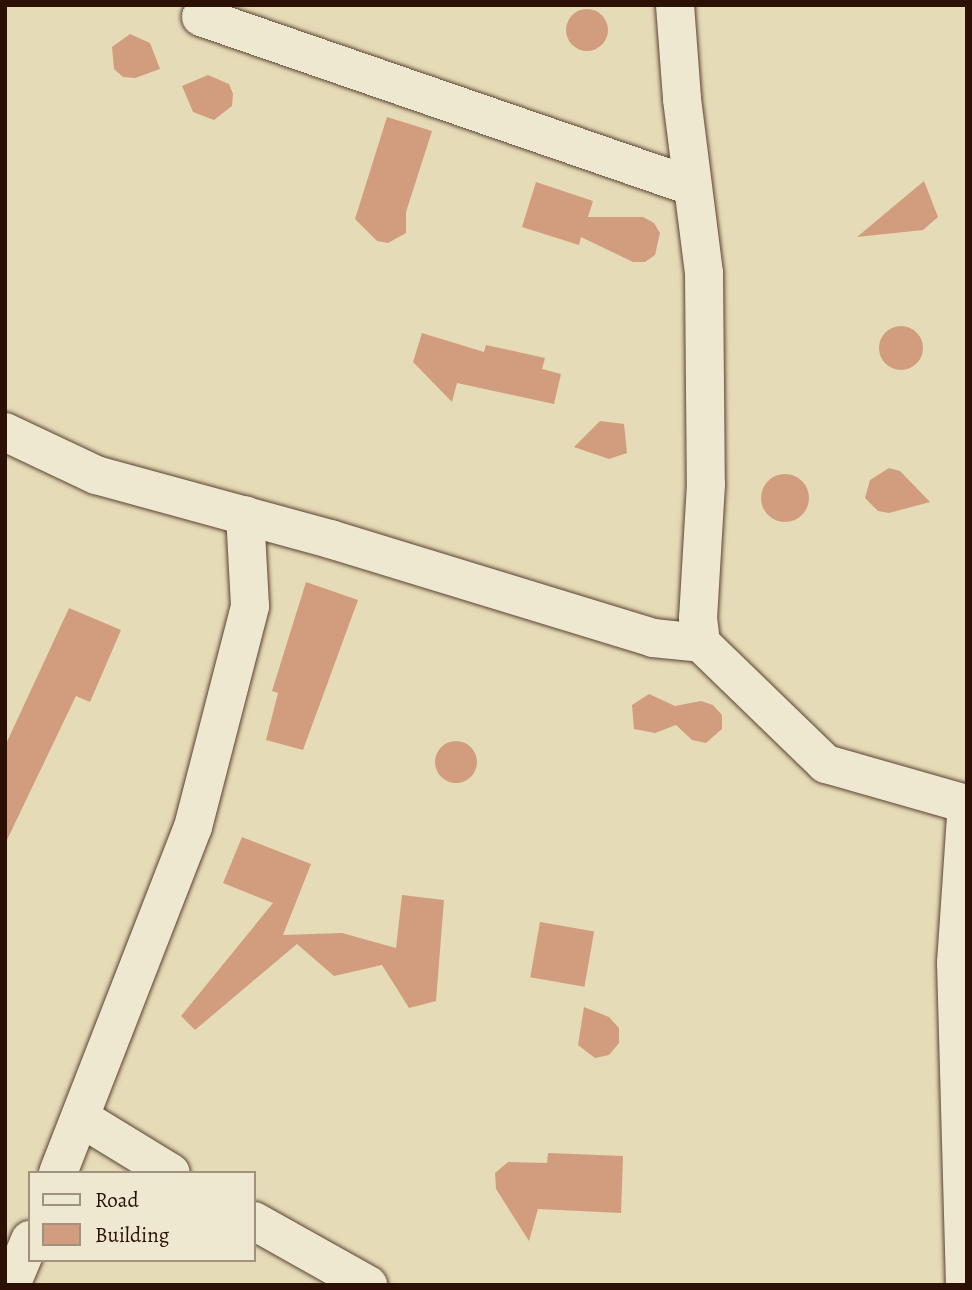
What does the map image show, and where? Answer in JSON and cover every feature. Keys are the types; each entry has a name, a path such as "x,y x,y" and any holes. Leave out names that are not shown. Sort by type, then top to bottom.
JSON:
{"street":[{"path":"675,5 691,186 704,274 706,484 698,618 701,643"},
{"path":"201,17 691,186"},
{"path":"5,432 96,475 245,515 653,638 701,643 826,764 966,803 956,963 965,1285"},
{"path":"59,1171 193,827 250,606 245,515"},
{"path":"81,1118 168,1171"},
{"path":"256,1223 368,1285"},
{"path":"11,1285 28,1245"}],"building":[{"path":"587,9 602,15 608,30 602,45 587,51 572,45 566,30 572,15"},
{"path":"130,34 150,43 160,69 135,78 123,77 114,69 112,47"},
{"path":"208,75 229,84 233,94 232,106 214,120 193,112 182,86"},
{"path":"387,117 432,131 406,212 406,233 388,243 377,241 355,219"},
{"path":"924,181 938,217 923,230 857,237"},
{"path":"536,182 593,201 588,217 643,217 654,223 660,233 655,255 645,262 633,262 581,237 579,245 522,227"},
{"path":"901,326 916,333 923,348 916,363 901,370 886,363 879,348 886,333"},
{"path":"422,333 484,352 486,345 545,358 542,369 561,374 554,404 457,383 452,402 413,362"},
{"path":"600,421 624,424 627,453 609,459 574,447"},
{"path":"889,468 900,471 930,502 889,513 878,511 865,498 870,480"},
{"path":"785,474 802,481 809,498 802,515 785,522 768,515 761,498 768,481"},
{"path":"306,582 358,600 303,750 266,740 278,693 272,691"},
{"path":"69,608 121,630 90,702 76,696 5,844 5,746"},
{"path":"649,694 675,706 701,701 713,705 722,715 722,729 706,743 692,740 676,725 655,733 634,729 632,705"},
{"path":"456,741 471,747 477,762 471,777 456,783 441,777 435,762 441,747"},
{"path":"242,837 311,864 283,935 342,933 396,948 402,895 444,900 436,1001 409,1008 382,965 334,976 297,944 195,1030 181,1016 273,903 223,883"},
{"path":"540,922 594,932 584,987 530,977"},
{"path":"584,1007 609,1017 619,1028 619,1043 609,1055 595,1058 578,1045"},
{"path":"548,1153 623,1156 621,1213 538,1209 529,1241 496,1189 495,1173 508,1162 547,1163"}]}
